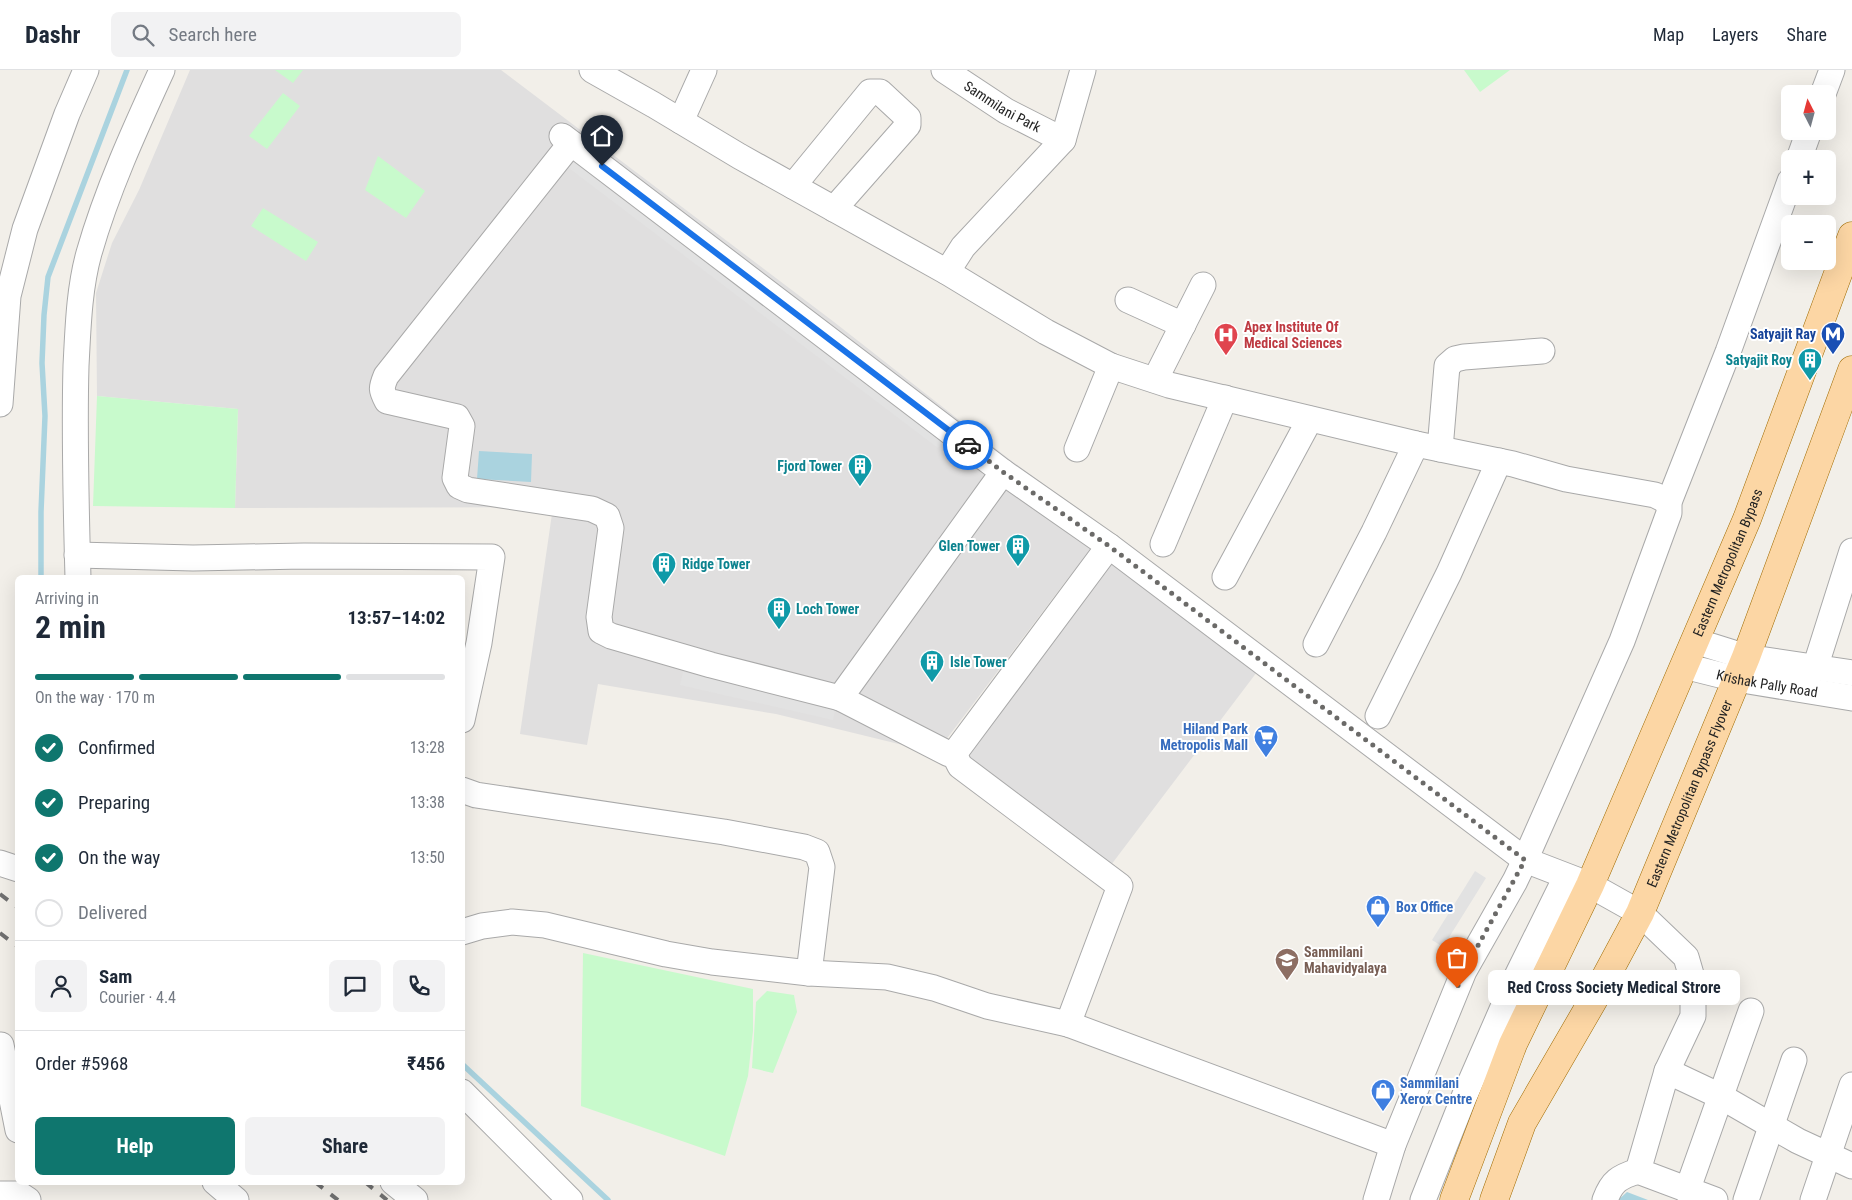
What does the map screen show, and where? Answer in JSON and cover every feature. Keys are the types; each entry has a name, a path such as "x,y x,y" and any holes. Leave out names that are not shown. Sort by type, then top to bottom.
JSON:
{"main road":[{"name":"Eastern Metropolitan Bypass","path":"1578,881 1684,666 1747,519 1852,236"},
{"name":"Eastern Metropolitan Bypass Flyover","path":"1494,1200 1522,1123 1595,997 1640,913 1741,668 1852,370"},
{"path":"1454,1200 1513,1044 1578,881"}],"street":[{"path":"0,403 8,296 20,248 67,114 86,70"},
{"path":"162,70 137,125 108,198 89,254 81,298 78,316 74,427 78,566 194,558 304,556 397,568 492,557 480,643 465,707"},
{"path":"592,70 947,272 1046,332 1112,366 1155,380 1310,419 1499,461 1566,479 1655,495 1669,502"},
{"path":"681,121 704,70"},
{"name":"Sammilani Park","path":"944,70 1006,111 1063,140"},
{"path":"947,272 963,247 1063,140 1083,70"},
{"path":"1826,85 1832,70"},
{"path":"793,186 870,92 880,92 908,118 908,125 834,209"},
{"path":"954,754 949,754 840,698 711,665 611,636 601,631 599,617 611,528 608,516 592,509 468,490 459,486 455,478 462,426 457,417 388,401 383,394 382,387 386,376 567,139 1003,472 1109,546 1525,860 1578,881 1640,913 1686,957 1693,981 1693,1016 1667,1071 1638,1171"},
{"path":"1376,1200 1393,1144 1464,971 1525,860 1622,641 1669,513 1669,502 1728,352 1781,205"},
{"path":"1155,380 1203,285"},
{"path":"1128,300 1183,325"},
{"path":"1440,449 1447,366 1450,362 1464,357 1542,351"},
{"path":"1077,449 1112,366"},
{"path":"1163,544 1225,398"},
{"path":"1225,577 1310,419"},
{"path":"1316,644 1374,532 1416,444"},
{"path":"1378,716 1449,573 1499,461"},
{"path":"840,698 1003,472"},
{"path":"954,754 1109,546"},
{"path":"1815,668 1852,551"},
{"name":"Krishak Pally Road","path":"1694,641 1741,668 1852,698"},
{"name":"Krishak Pally Road","path":"1684,666 1815,668 1852,673"},
{"path":"954,754 960,766 1120,886 1068,1024"},
{"path":"465,791 476,795 724,832 804,847 817,852 822,867 809,973"},
{"path":"0,863 15,868"},
{"path":"1423,1200 1464,1097 1511,989 1578,881"},
{"path":"465,931 482,926 512,922 545,925 666,954 712,962 809,973 887,977 934,988 987,1006 1068,1024 1393,1144"},
{"path":"1687,1191 1751,1011"},
{"path":"15,1046 0,1045 15,1116"},
{"path":"1746,1200 1794,1060"},
{"path":"1667,1071 1720,1096 1771,1127 1852,1166"},
{"path":"1813,1200 1852,1085"},
{"path":"465,1095 570,1200"},
{"path":"1605,1200 1610,1187 1617,1180 1638,1171 1715,1200"},
{"path":"206,1200 213,1185"},
{"path":"218,1185 236,1200"},
{"path":"397,1185 415,1200"}],"shaded area":[{"path":"190,70 501,70 834,322 1009,459 1109,532 1069,577 945,741 949,769 911,747 776,714 598,684 587,745 520,734 553,507 235,508 238,409 97,396 96,293 112,243 139,190"},
{"path":"573,154 946,437 938,448 565,165"},
{"path":"1111,558 1260,668 1111,865 970,762 965,751"},
{"path":"683,672 836,707 833,720 680,685"},
{"path":"1475,871 1486,878 1443,947 1432,940"}],"green space":[{"path":"275,70 303,70 293,83"},
{"path":"1464,70 1510,70 1480,92"},
{"path":"283,93 300,106 267,149 249,136"},
{"path":"378,156 425,191 406,218 365,190"},
{"path":"263,208 318,242 306,261 251,226"},
{"path":"97,396 238,409 235,508 93,506"},
{"path":"583,953 753,989 753,1031 748,1076 725,1156 581,1106"},
{"path":"767,991 794,995 797,1012 773,1073 752,1068 756,1002"}],"water":[{"path":"479,451 532,454 531,482 477,479"},
{"path":"1627,1192 1648,1200 1618,1200"}],"waterway":[{"path":"41,575 41,512 45,416 42,363 48,277 127,70"},
{"path":"465,1067 608,1200"}],"railway":[{"path":"0,894 15,906"},
{"path":"0,933 15,945"},
{"path":"319,1185 338,1200"},
{"path":"369,1185 387,1200"}],"way so far":[{"path":"968,445 1003,472 1109,546 1525,860 1464,971 1457,988"}],"place":[{"name":"Satyajit Ray","path":"1833,355"},
{"name":"Apex Institute Of Medical Sciences","path":"1226,356"},
{"name":"Satyajit Roy","path":"1810,381"},
{"name":"Fjord Tower","path":"860,487"},
{"name":"Glen Tower","path":"1018,567"},
{"name":"Ridge Tower","path":"664,585"},
{"name":"Loch Tower","path":"779,630"},
{"name":"Isle Tower","path":"932,683"},
{"name":"Hiland Park Metropolis Mall","path":"1266,758"},
{"name":"Box Office","path":"1378,928"},
{"name":"Sammilani Mahavidyalaya","path":"1287,981"},
{"name":"Red Cross Society Medical Strore","path":"1457,988"},
{"name":"Sammilani Xerox Centre","path":"1383,1112"}],"route":[{"path":"602,166 968,445"}]}
